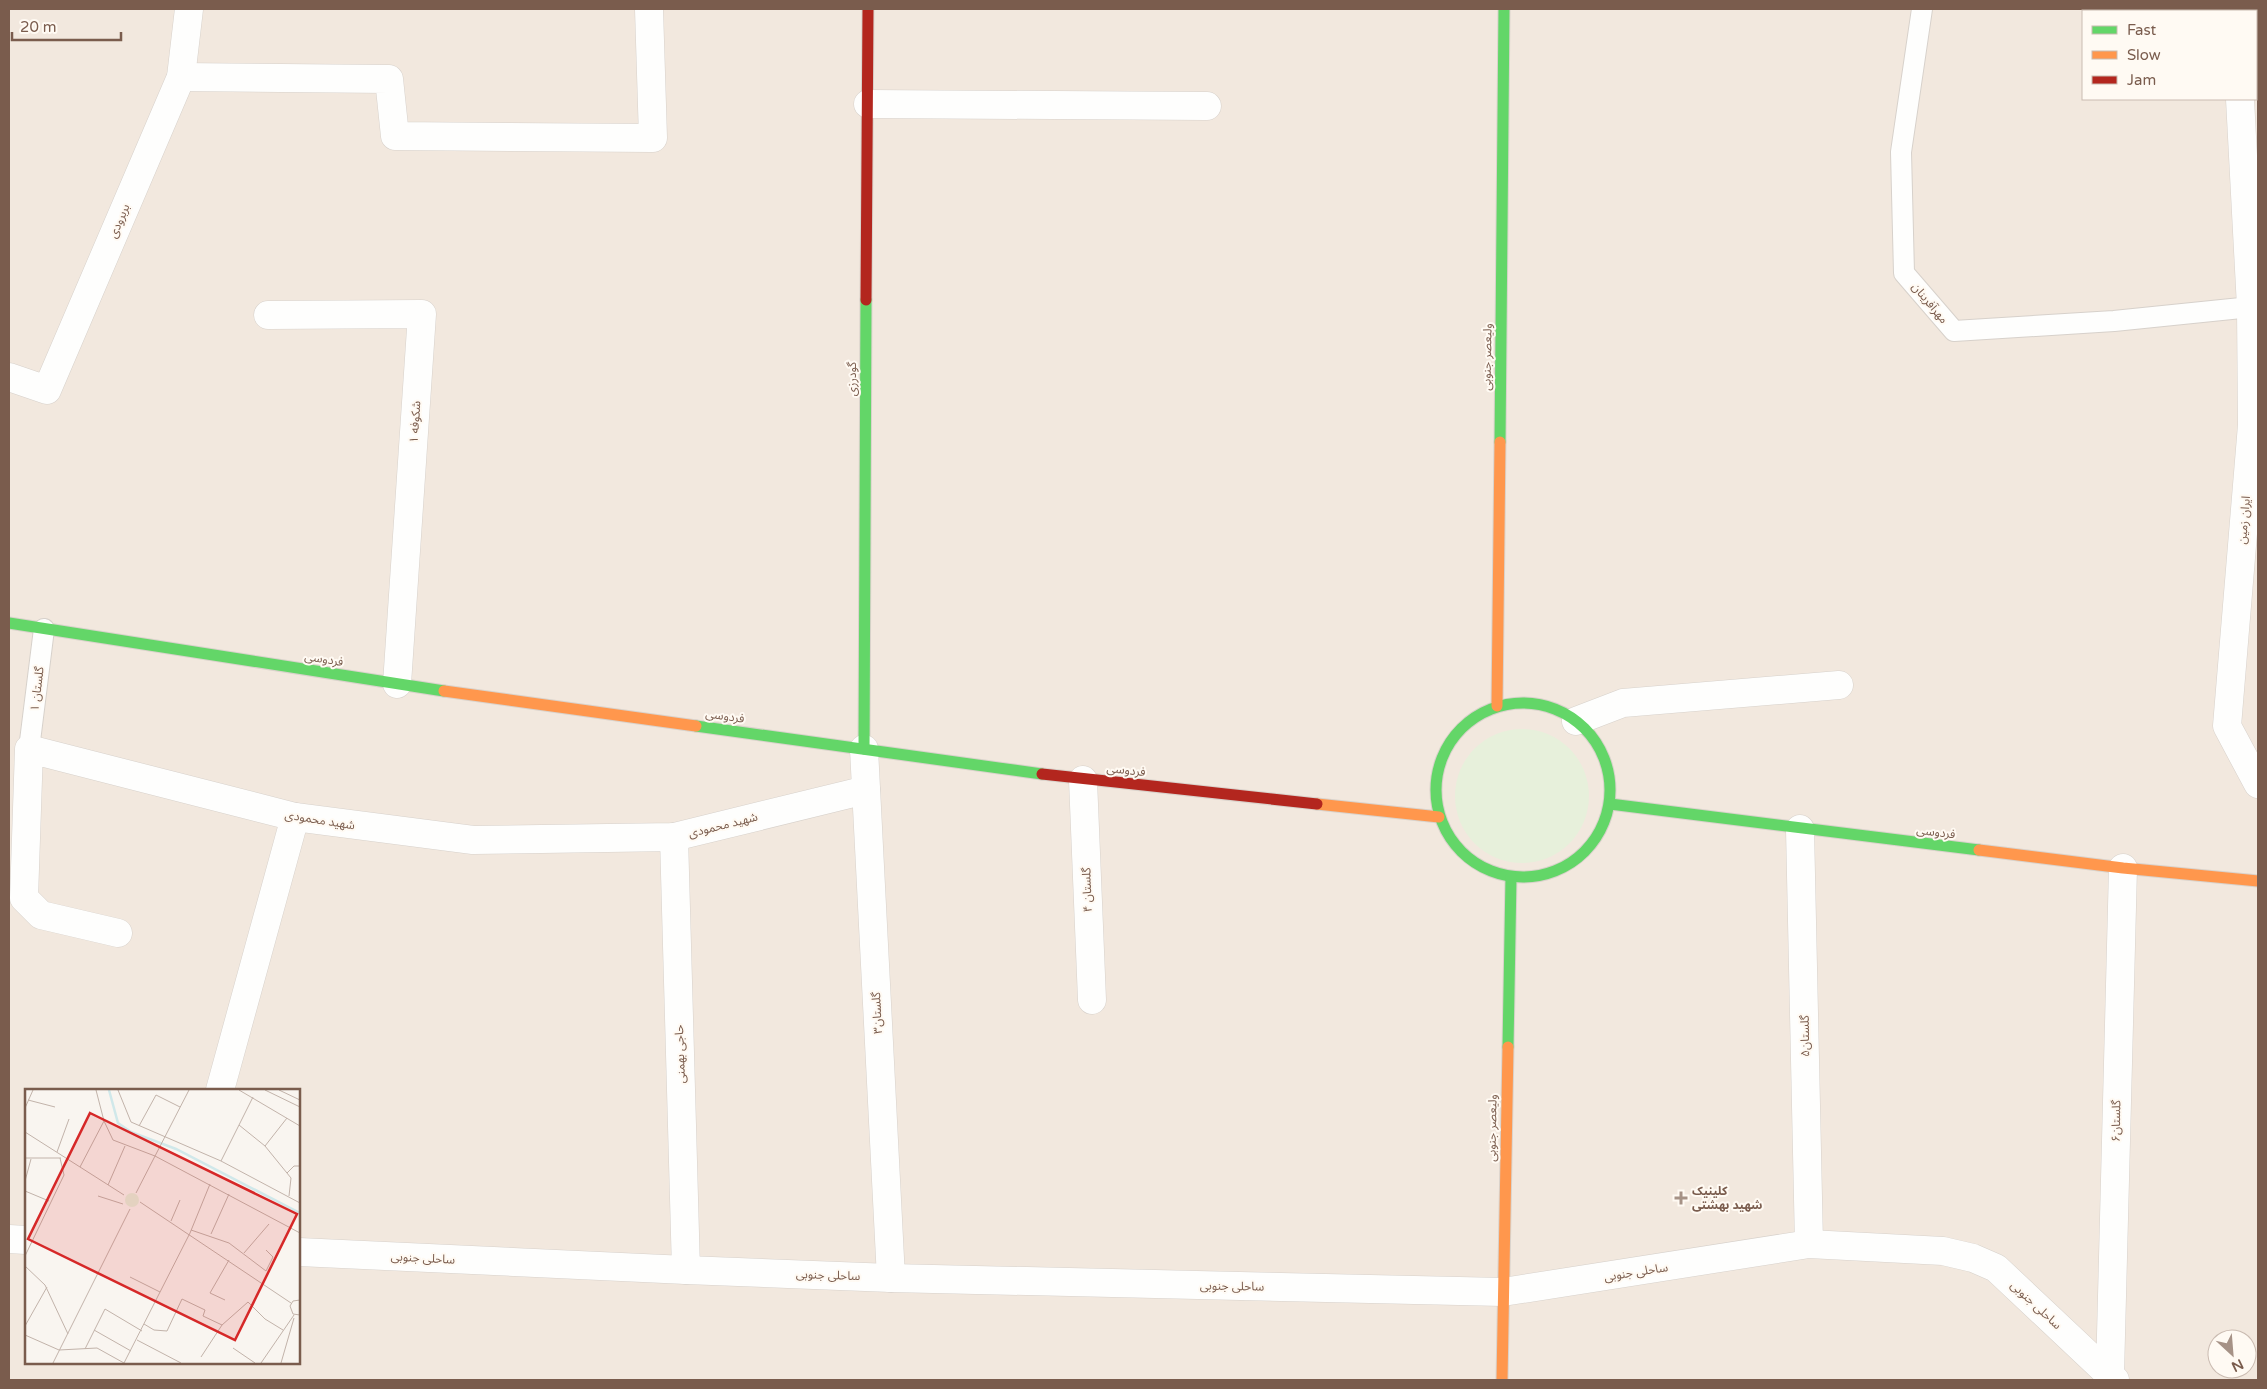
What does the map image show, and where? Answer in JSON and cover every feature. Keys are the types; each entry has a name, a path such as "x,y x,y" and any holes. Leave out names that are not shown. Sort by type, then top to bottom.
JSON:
{"street":[{"name":"بربرودی","path":"9,377 47,390 181,77 190,9"},
{"path":"181,77 389,80 395,136 653,138 649,9"},
{"name":"گودرزی","path":"864,749 868,9"},
{"name":"ولیعصر جنوبی","path":"1497,706 1504,9"},
{"name":"ایران زمین","path":"2240,100 2255,425 2227,726 2258,784"},
{"path":"868,104 1207,106"},
{"name":"شکوفه ۱","path":"268,315 422,314 396,684"},
{"name":"فردوسی","path":"9,623 396,684 1083,780 1439,817"},
{"path":"1576,721 1623,703 1839,685"},
{"path":"1532,703 1566,713 1576,721 1593,737 1609,769 1610,804 1602,830 1586,852 1564,868 1538,876 1511,877 1487,870 1467,858 1450,839 1439,817 1435,790 1440,763 1452,738 1472,719 1497,706 1532,703"},
{"path":"29,749 24,898 41,916 118,933"},
{"name":"شهید محمودی","path":"29,749 295,817 473,840 674,837 866,790"},
{"name":"گلستان۳","path":"864,749 891,1278"},
{"name":"گلستان ۴","path":"1083,780 1092,1000"},
{"name":"فردوسی","path":"1610,804 2123,868 2258,881"},
{"path":"220,1089 295,817"},
{"name":"گلستان۵","path":"1800,829 1809,1244"},
{"name":"حاجی بهمنی","path":"674,837 686,1270"},
{"name":"گلستان۶","path":"2113,1377 2123,868"},
{"name":"ولیعصر جنوبی","path":"1502,1380 1511,877"},
{"path":"9,1239 25,1240"},
{"name":"ساحلی جنوبی","path":"300,1252 891,1278 1503,1292 1809,1244 1943,1251 1973,1258 1996,1268 2113,1377"}],"lane":[{"name":"مهرآفرینان","path":"1922,9 1901,152 1904,272 1954,331 2114,321 2251,306"},
{"name":"گلستان ۱","path":"29,749 44,629"}],"shaded area":[{"path":"9,9 2258,9 2258,1380 9,1380"}],"green space":[{"path":"1522,729 1548,734 1559,740 1569,749 1578,759 1584,770 1589,796 1584,822 1578,833 1569,843 1559,852 1548,858 1522,863 1496,858 1485,852 1475,843 1466,833 1460,822 1455,796 1460,770 1466,759 1475,749 1485,740 1496,734"}],"traffic: fast":[{"path":"1500,442 1504,9"},
{"path":"864,749 866,300"},
{"path":"9,623 444,691"},
{"path":"1514,703 1532,703 1564,713 1585,728 1600,749 1610,781 1610,790 1610,799 1600,831 1585,852 1564,867 1548,873 1532,877 1514,877 1482,867 1461,852 1446,831 1440,815 1436,799 1436,781 1446,749 1461,728 1482,713 1498,707 1514,703"},
{"path":"696,726 1042,774"},
{"path":"1610,804 1979,850"},
{"path":"1508,1047 1511,877"}],"traffic: slow":[{"path":"1497,706 1500,442"},
{"path":"444,691 696,726"},
{"path":"1317,804 1439,817"},
{"path":"1979,850 2123,868 2258,881"},
{"path":"1502,1380 1508,1047"}],"traffic: jam":[{"path":"866,300 868,9"},
{"path":"1042,774 1317,804"}],"place":[{"name":"کلینیک شهید بهشتی","path":"1681,1198"}]}
